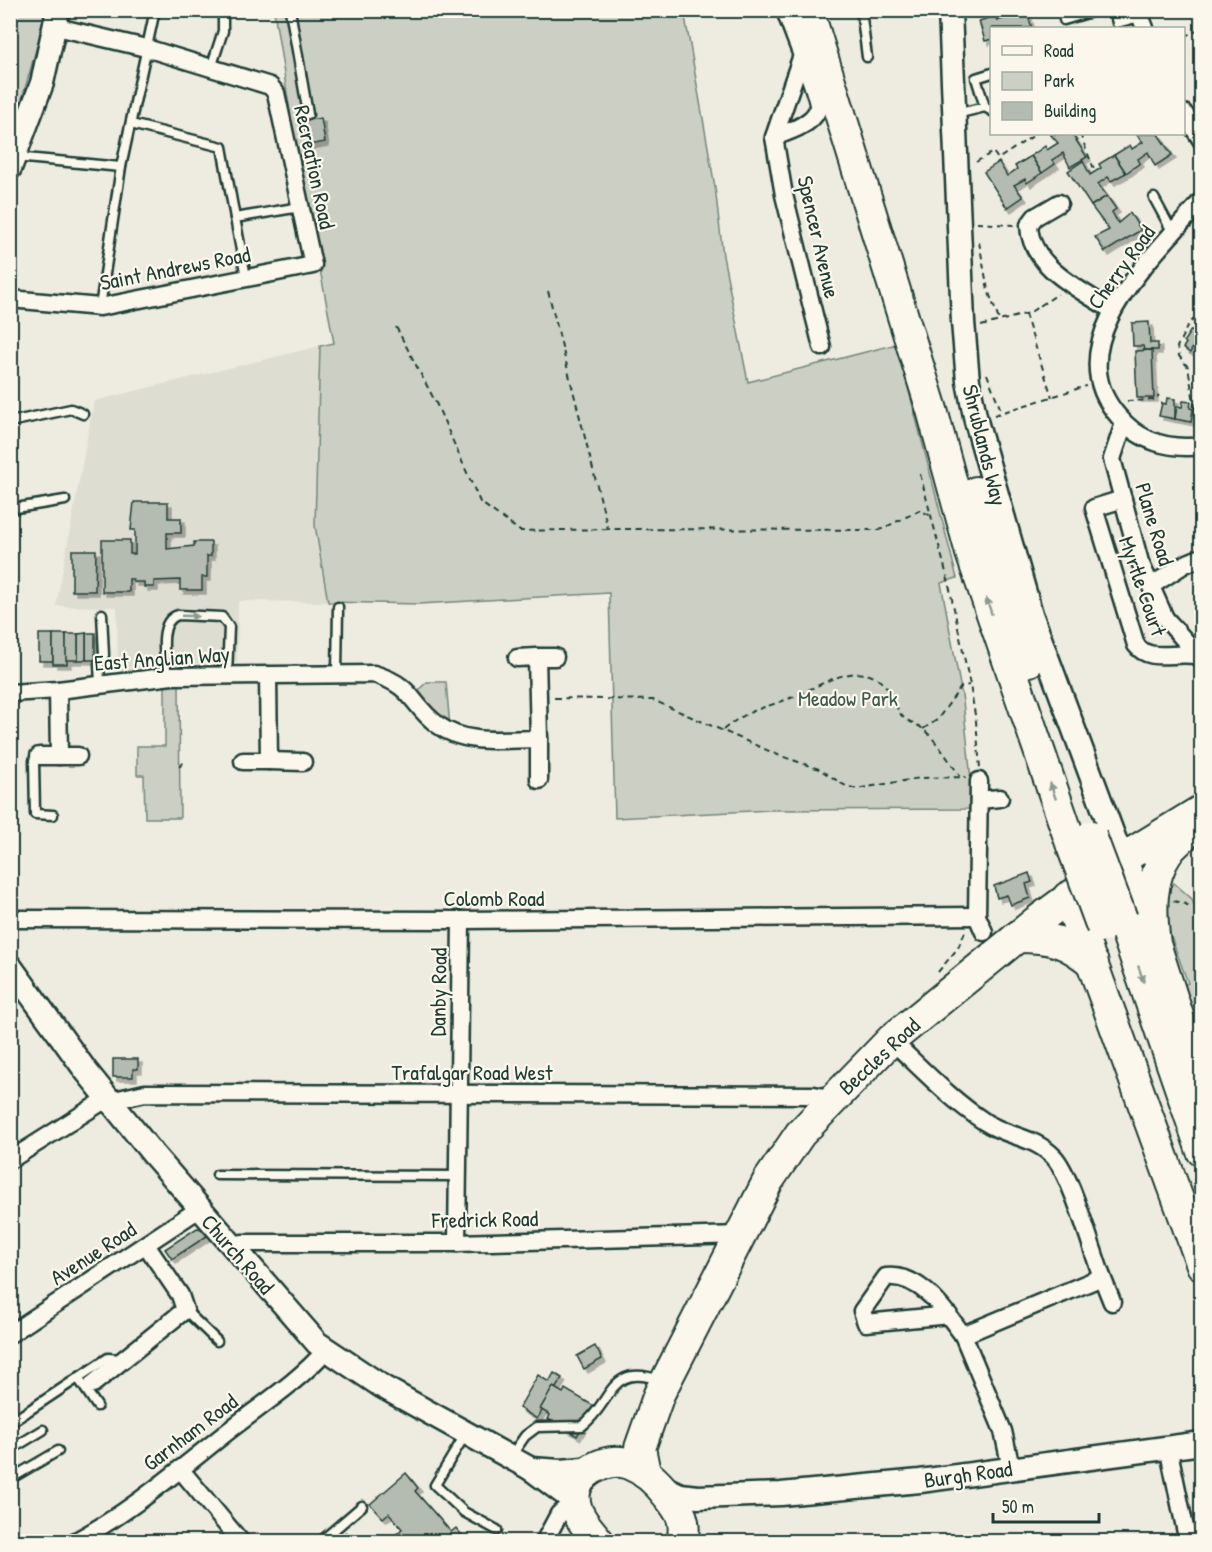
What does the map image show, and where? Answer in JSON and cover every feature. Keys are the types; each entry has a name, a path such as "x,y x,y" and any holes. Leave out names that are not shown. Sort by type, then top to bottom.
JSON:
{"highway":[{"path":"808,10 932,410 971,553 1202,1151"},
{"path":"827,10 1081,841"},
{"path":"1198,812 1188,831 1168,852 1157,873 1152,922 1155,944 1202,1090"},
{"name":"Beccles Road","path":"652,1479 640,1448 662,1388 768,1181 800,1134 891,1040 1017,938 1068,897 1122,859 1198,812"},
{"path":"1122,859 1144,925 1155,944"},
{"path":"1068,897 1094,963 1202,1265"},
{"path":"1112,923 1202,1212"},
{"path":"1017,938 1043,937 1058,940 1074,947 1094,963"},
{"name":"Beccles Road","path":"574,1501 579,1483 618,1448 662,1388"},
{"path":"595,1467 620,1462 652,1479 685,1533"},
{"path":"574,1501 581,1519 598,1541"}],"street":[{"path":"774,137 798,126 817,111 819,100 801,58 785,10"},
{"name":"Shrublands Way","path":"950,10 956,175 970,225 968,381 984,454 1030,614 1122,859"},
{"name":"Recreation Road","path":"57,19 270,86 276,93 313,265"},
{"path":"12,162 42,83 57,19"},
{"name":"Spencer Avenue","path":"801,58 774,137 784,195 822,347"},
{"path":"1185,115 1202,141"},
{"name":"Cherry Road","path":"1202,200 1112,310 1101,334 1098,364 1101,383 1112,409 1124,423 1152,441 1170,447 1202,446"},
{"path":"1059,203 1035,217 1029,225 1032,243 1051,269 1112,310"},
{"name":"Saint Andrews Road","path":"10,299 100,307 313,265"},
{"name":"Plane Road","path":"1124,423 1112,459 1140,562 1165,618 1200,658"},
{"name":"Myrtle Court","path":"1123,499 1094,508 1136,645 1141,652 1150,656 1186,652 1200,658"},
{"path":"1151,586 1185,564 1202,557"},
{"path":"537,657 538,780"},
{"path":"517,658 555,657"},
{"name":"East Anglian Way","path":"10,693 58,690 167,676 374,674 391,679 406,688 437,724 453,734 469,738 539,739"},
{"path":"268,675 269,761"},
{"path":"58,690 59,756"},
{"path":"39,756 78,756"},
{"path":"243,761 303,762"},
{"path":"979,781 980,800 1000,798"},
{"name":"Colomb Road","path":"10,919 981,924 980,800"},
{"name":"Danby Road","path":"458,1243 461,921"},
{"name":"Church Road","path":"10,966 109,1099 293,1318 326,1350 509,1459 531,1469"},
{"path":"891,1040 963,1106 987,1124 1031,1139 1055,1158 1066,1179 1112,1302"},
{"name":"Trafalgar Road West","path":"10,1161 109,1099 145,1093 814,1095 833,1099"},
{"name":"Avenue Road","path":"10,1334 200,1209"},
{"name":"Fredrick Road","path":"232,1247 242,1243 458,1243 741,1235"},
{"path":"86,1381 124,1359 185,1310 180,1295 146,1245"},
{"path":"949,1315 866,1323 862,1311 886,1277 897,1276 932,1295 949,1315 963,1335 1003,1431 1011,1468"},
{"path":"963,1335 1102,1276"},
{"name":"Garnham Road","path":"74,1542 110,1521 180,1469 304,1373 326,1350"},
{"name":"Burgh Road","path":"652,1479 672,1493 689,1497 734,1497 909,1482 1202,1443"},
{"path":"1168,1447 1188,1542"},
{"path":"531,1469 561,1471 595,1467"},
{"path":"180,1469 241,1542"},
{"path":"531,1469 574,1501 559,1514 544,1542"},
{"name":"Burgh Road","path":"685,1533 700,1507 734,1497"}],"lane":[{"path":"100,307 121,167 155,10"},
{"path":"211,68 223,31 223,10"},
{"path":"290,10 308,114"},
{"path":"861,10 867,57"},
{"path":"1064,20 1098,10"},
{"path":"1114,10 1118,26 1141,19"},
{"path":"953,114 988,109 976,78 990,74"},
{"path":"131,124 222,147 246,277"},
{"path":"12,162 121,167"},
{"path":"1154,198 1173,234"},
{"path":"235,218 300,207"},
{"path":"10,422 71,409 83,414"},
{"path":"10,509 64,500"},
{"path":"337,674 338,607"},
{"path":"100,684 99,664 104,655 102,614"},
{"path":"167,676 164,644 168,622 171,617 178,615 222,617 226,620 229,627 227,675"},
{"path":"39,756 34,760 35,814 53,814"},
{"path":"218,1175 459,1176"},
{"path":"185,1310 217,1341"},
{"path":"509,1459 525,1436 537,1427 582,1426 620,1381 642,1374 662,1388"},
{"path":"10,1423 86,1381 97,1407"},
{"path":"10,1450 43,1430"},
{"path":"466,1434 435,1485 464,1512 497,1530"},
{"path":"10,1479 58,1451"},
{"path":"320,1542 362,1506"}],"path":[{"path":"10,29 16,10"},
{"path":"1185,36 1202,29"},
{"path":"956,175 993,152 998,159 1034,135"},
{"path":"1080,135 1094,169"},
{"path":"970,225 1029,225"},
{"path":"978,238 988,290 999,320"},
{"path":"977,331 985,324 1025,314 1072,284"},
{"path":"548,291 608,529"},
{"path":"1197,419 1188,367 1179,356 1177,347 1180,337 1202,311"},
{"path":"1025,314 1052,397"},
{"path":"1194,318 1202,322"},
{"path":"396,327 436,403 480,502 520,531 880,530 920,510 931,516"},
{"path":"985,364 1002,413 1101,383"},
{"path":"1121,401 1155,400 1159,395"},
{"path":"1196,413 1194,421 1199,426"},
{"path":"539,698 653,700 778,755 819,769 844,785 856,789 920,778 961,777 979,781 976,721 970,685 948,580 920,474"},
{"path":"723,730 740,716 763,705 790,698 845,674 864,671 878,677 890,690 902,716 923,729 961,777"},
{"path":"923,729 937,720 961,687 970,685"},
{"path":"179,767 184,762"}],"shaded area":[{"path":"320,346 315,525 328,602 238,601 237,663 185,664 118,671 117,607 56,606 94,401"}],"green space":[{"path":"11,11 47,11 11,138"},
{"name":"Meadow Park","path":"274,11 684,11 715,187 723,256 748,382 897,344 957,578 941,583 963,701 974,809 772,810 615,818 609,593 419,604 328,602 315,525 320,346 334,343 291,118"},
{"path":"427,682 446,682 450,727 440,722 415,693"},
{"path":"165,684 179,684 180,818 145,818 144,775 137,775 137,746 165,746"},
{"path":"1174,883 1192,899 1201,925 1201,1036 1181,986 1188,983 1167,926 1161,897"}],"building":[{"path":"1006,10 1026,10 1032,27 990,27 990,40 985,41 979,21 996,16 997,21 1009,17"},
{"path":"321,118 325,142 309,145 302,121"},
{"path":"1051,135 1073,135 1087,157 1070,167 1063,153 1052,160 1055,164 1042,173 1031,156 1045,146 1047,150 1058,143"},
{"path":"1137,135 1159,135 1172,155 1155,166 1148,152 1138,159 1140,163 1126,173 1114,155 1130,145 1132,149 1143,142"},
{"path":"1114,155 1126,173 1111,181 1108,177 1098,184 1107,196 1091,206 1068,171 1083,161 1090,175 1101,168 1099,164"},
{"path":"1031,156 1042,173 1027,183 1025,179 1014,185 1023,197 1007,208 984,172 999,162 1007,176 1017,169 1015,166"},
{"path":"1107,196 1116,209 1112,212 1118,223 1130,213 1141,230 1105,252 1095,237 1109,230 1091,206"},
{"path":"1149,322 1150,343 1158,343 1158,350 1144,350 1143,346 1133,346 1132,323"},
{"path":"1191,330 1202,337 1202,343 1197,350 1193,347 1190,353 1183,348 1186,343 1184,341"},
{"path":"1152,350 1154,398 1137,398 1135,351"},
{"path":"1167,398 1175,399 1175,419 1159,416 1162,403 1166,404"},
{"path":"1183,401 1191,402 1190,408 1193,409 1191,422 1175,419 1177,406 1182,407"},
{"path":"134,502 168,502 168,518 181,518 181,533 167,533 167,549 194,546 194,542 211,542 211,556 207,556 207,577 202,577 202,590 180,590 180,580 154,581 154,587 144,587 144,582 133,582 133,579 129,579 129,592 102,592 102,540 130,540 130,554 135,554 135,530 131,530"},
{"path":"72,550 96,550 95,591 72,591"},
{"path":"86,633 95,633 95,660 86,660"},
{"path":"86,633 86,660 78,660 78,634"},
{"path":"39,634 53,634 53,661 39,661"},
{"path":"53,634 66,634 67,664 53,664"},
{"path":"66,634 78,634 78,660 66,660"},
{"path":"1029,873 1032,882 1026,884 1030,898 1011,905 1007,895 997,898 994,886"},
{"path":"113,1059 138,1059 138,1069 133,1069 133,1077 113,1077"},
{"path":"197,1228 202,1229 207,1236 172,1259 165,1249"},
{"path":"595,1346 602,1359 584,1369 577,1356"},
{"path":"554,1373 562,1378 537,1419 519,1408 538,1375 549,1382"},
{"path":"553,1387 563,1393 565,1389 594,1406 577,1436 548,1419 550,1415 540,1409"},
{"path":"406,1473 418,1488 415,1491 451,1532 456,1528 467,1542 387,1542 402,1529 389,1513 383,1518 370,1504"},
{"path":"346,1532 354,1542 335,1542"}],"waterway":[{"path":"1066,1542 1078,1537 1085,1537 1096,1542"}]}
